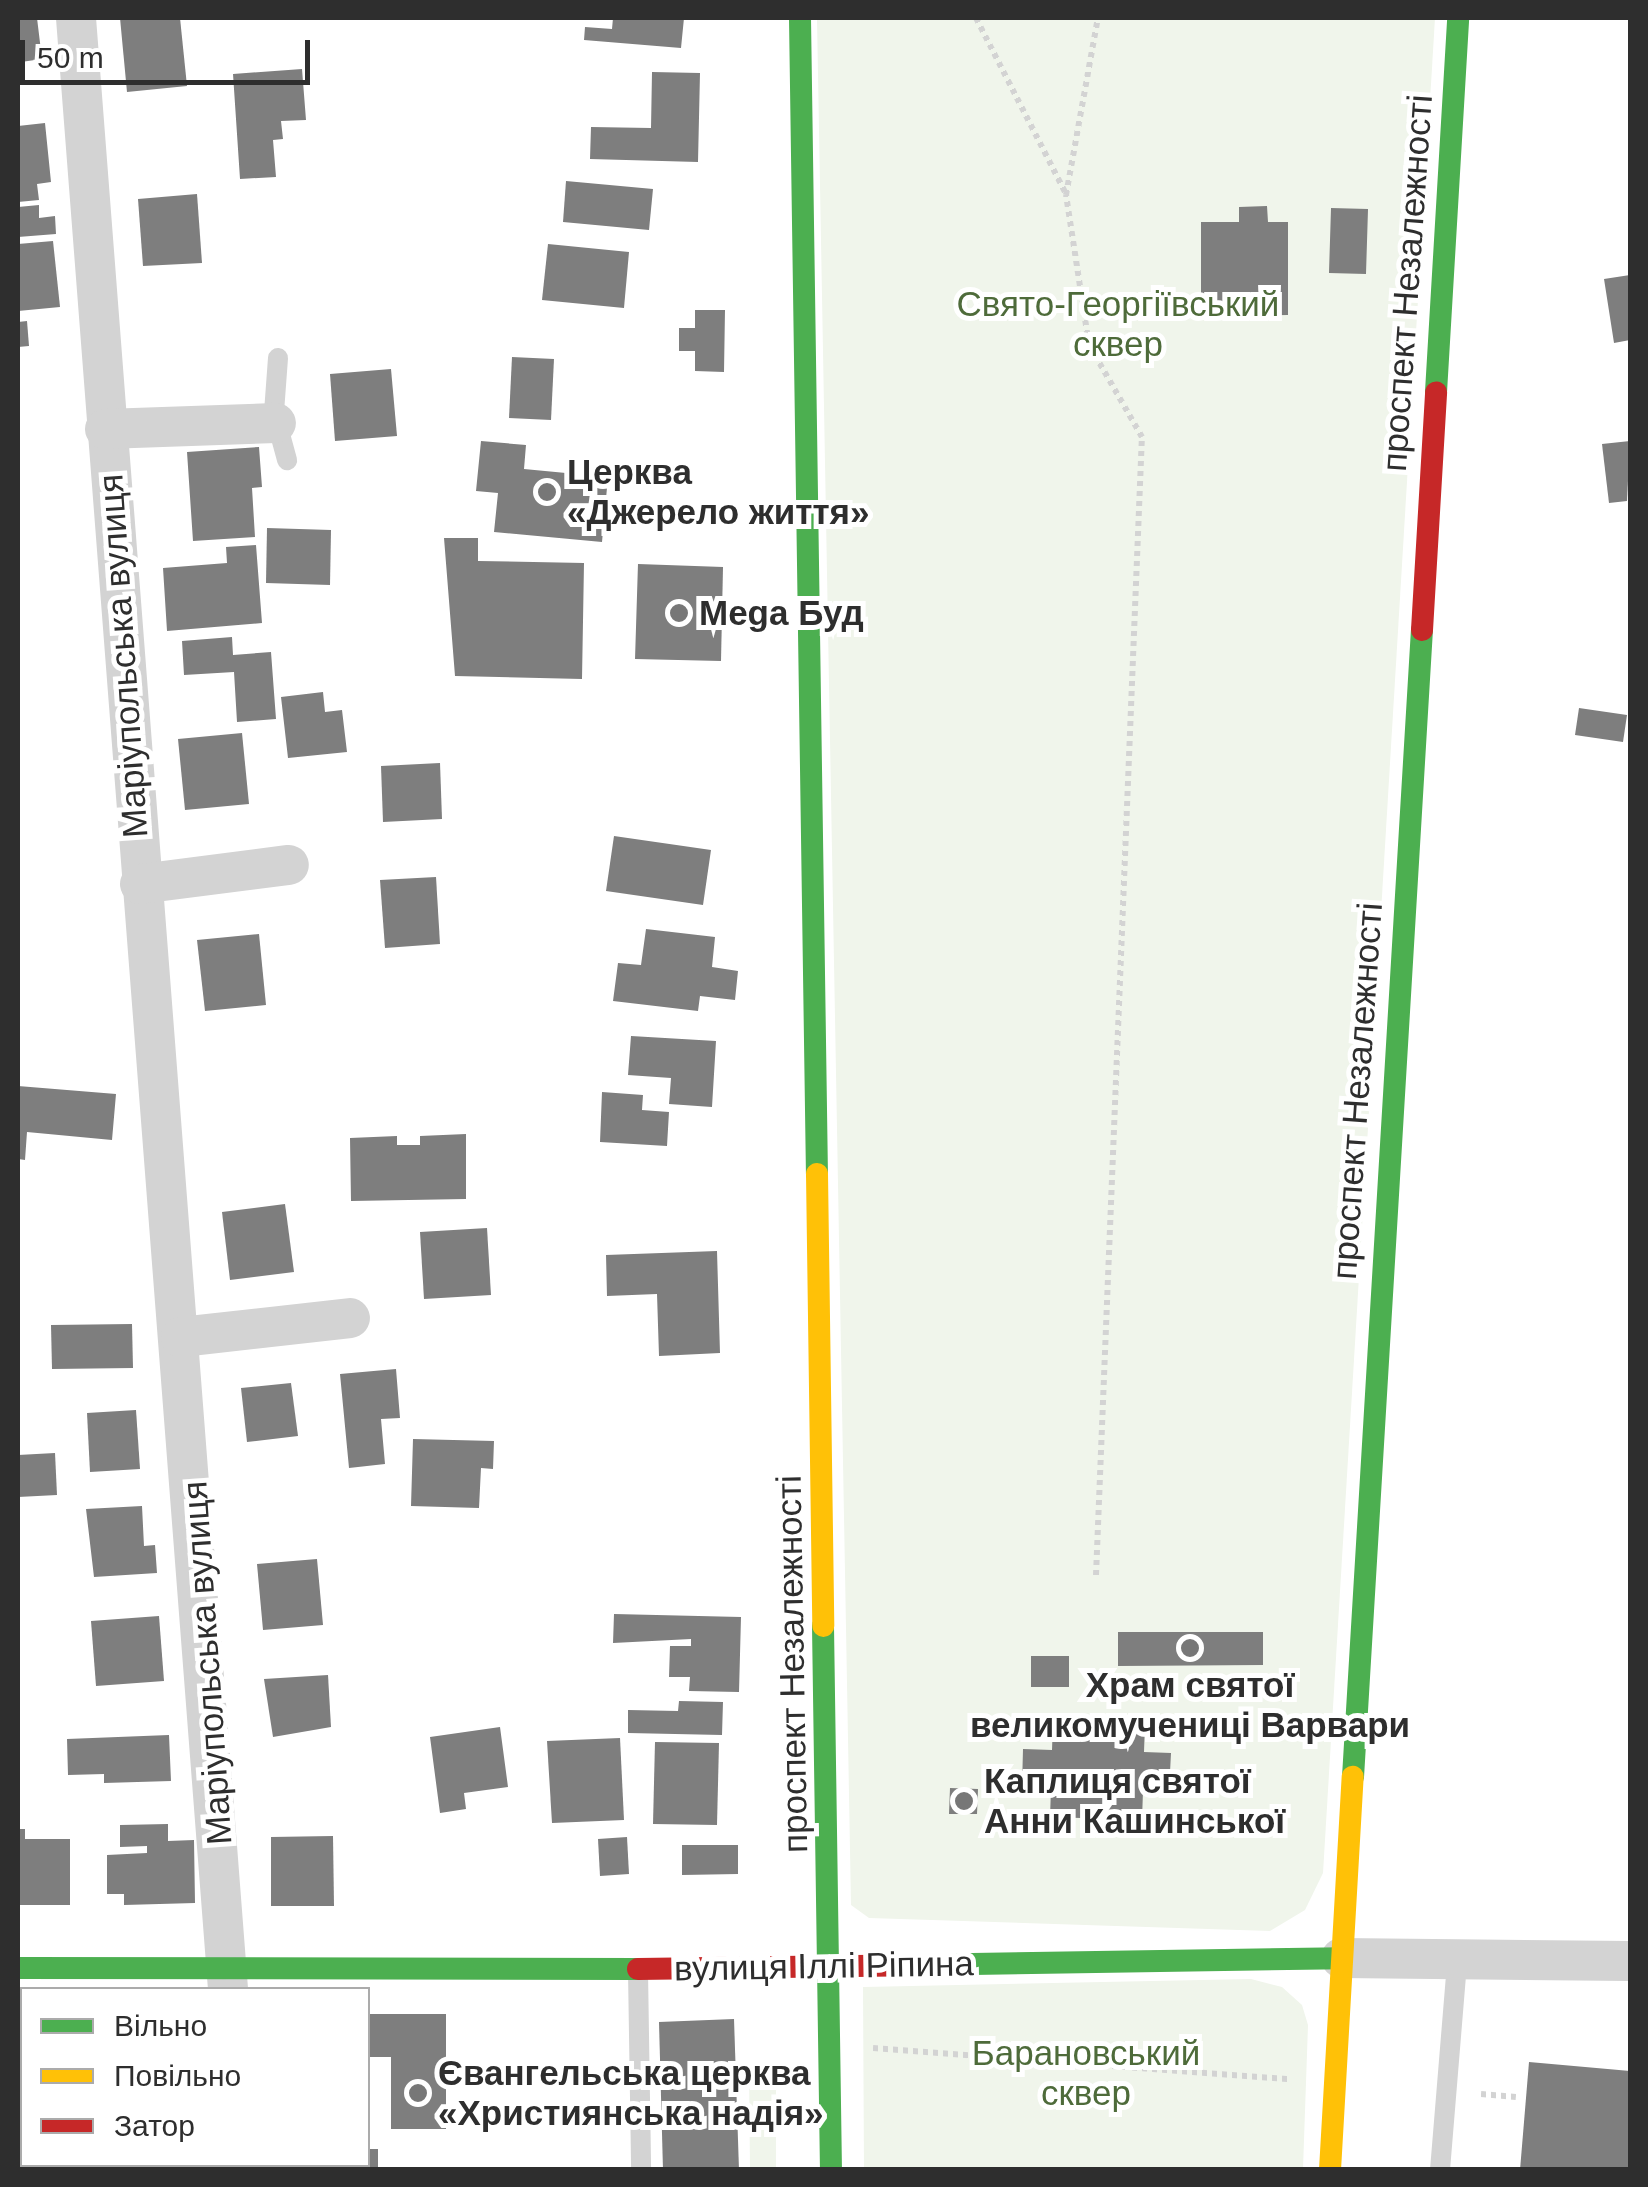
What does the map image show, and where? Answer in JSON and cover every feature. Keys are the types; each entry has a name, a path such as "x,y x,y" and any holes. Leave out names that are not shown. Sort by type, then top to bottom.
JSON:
{"main road":[{"name":"проспект Незалежності","path":"800,18 832,1967 831,2170"},
{"name":"проспект Незалежності","path":"1330,2170 1458,18"},
{"name":"вулиця Іллі Ріпина","path":"18,1968 228,1979 1340,1958"}],"street":[{"name":"Маріупольська вулиця","path":"76,18 140,884 181,1337 228,1979"},
{"name":"Маріупольська вулиця","path":"105,429 281,442"},
{"name":"Маріупольська вулиця","path":"140,884 289,865"},
{"path":"181,1337 350,1318"},
{"name":"вулиця Іллі Ріпина","path":"1340,1958 1630,1961"}],"lane":[{"path":"278,358 281,442"},
{"path":"1440,2170 1457,1960"},
{"path":"638,1969 641,2170"}],"path":[{"path":"976,18 1066,195"},
{"path":"1096,1575 1142,437 1088,345 1066,195 1098,18"},
{"path":"862,2048 1308,2080"},
{"path":"1481,2094 1516,2097"}],"green space":[{"name":"Свято-Георгіївський сквер","path":"817,18 1435,18 1323,1873 1305,1910 1270,1931 869,1918 851,1905"},
{"name":"Барановський сквер","path":"1251,1979 1282,1987 1302,2005 1308,2025 1303,2169 864,2169 863,1987"},
{"path":"776,2065 776,2169 750,2169 749,2066"}],"building":[{"path":"18,18 37,18 42,59 21,62 18,75"},
{"path":"120,18 180,18 187,86 127,92"},
{"path":"613,18 684,18 681,48 584,40 585,27 612,29"},
{"path":"302,69 306,120 281,121 283,139 273,140 276,177 240,179 233,74"},
{"path":"652,72 700,73 698,162 590,159 591,127 651,128"},
{"path":"45,123 51,182 37,184 39,200 18,202 18,126"},
{"path":"566,181 653,189 649,230 563,222"},
{"path":"197,194 202,263 143,266 138,199"},
{"path":"39,205 39,218 55,216 56,234 18,237 18,207"},
{"path":"1267,206 1268,222 1288,222 1288,315 1201,316 1201,222 1239,222 1239,207"},
{"path":"1331,208 1368,209 1366,274 1329,273"},
{"path":"53,241 60,307 18,311 18,244"},
{"path":"548,244 629,252 624,308 542,300"},
{"path":"1630,275 1630,340 1614,343 1604,279"},
{"path":"695,310 725,310 724,372 695,371 695,351 679,351 679,328 695,328"},
{"path":"27,321 29,346 18,347 18,322"},
{"path":"512,357 554,359 551,420 509,418"},
{"path":"391,369 397,436 335,441 330,374"},
{"name":"Церква «Джерело життя»","path":"481,441 526,445 524,469 608,477 602,542 494,532 498,493 476,491"},
{"path":"1630,441 1627,501 1609,503 1602,444"},
{"path":"259,447 262,487 252,488 255,537 193,541 187,452"},
{"path":"267,528 331,530 330,585 266,583"},
{"path":"444,538 478,538 478,561 584,563 582,679 455,676"},
{"path":"256,545 262,623 167,631 163,568 227,563 226,547"},
{"name":"Mega Буд","path":"638,564 723,567 721,661 635,659"},
{"path":"232,637 233,655 271,652 276,719 237,722 234,672 184,675 182,641"},
{"path":"323,692 325,712 342,710 347,752 288,758 281,697"},
{"path":"1579,708 1627,715 1623,742 1575,735"},
{"path":"242,733 249,804 185,810 178,739"},
{"path":"440,763 442,819 383,822 381,766"},
{"path":"614,836 711,850 703,905 606,891"},
{"path":"436,877 440,944 385,948 380,880"},
{"path":"646,929 715,937 712,967 738,971 735,1000 700,996 698,1011 613,1001 618,963 641,965"},
{"path":"259,934 266,1005 205,1011 197,940"},
{"path":"631,1036 716,1041 712,1107 669,1104 671,1078 628,1075"},
{"path":"18,1086 116,1094 112,1140 27,1132 25,1160 18,1159"},
{"path":"602,1092 643,1095 642,1110 669,1112 667,1146 600,1142"},
{"path":"466,1134 466,1199 351,1201 350,1138 397,1136 397,1145 420,1145 420,1136"},
{"path":"285,1204 294,1272 230,1280 222,1212"},
{"path":"487,1228 491,1295 424,1299 420,1232"},
{"path":"717,1251 720,1353 659,1356 657,1294 607,1296 606,1255"},
{"path":"132,1324 133,1368 52,1369 51,1325"},
{"path":"396,1369 400,1418 381,1419 385,1464 349,1468 340,1374"},
{"path":"291,1383 298,1436 247,1442 241,1388"},
{"path":"136,1410 140,1469 90,1472 87,1413"},
{"path":"413,1439 494,1441 493,1469 481,1468 479,1508 411,1506"},
{"path":"55,1453 57,1495 18,1497 18,1455"},
{"path":"142,1506 144,1546 155,1545 157,1573 94,1577 86,1509"},
{"path":"317,1559 323,1625 263,1630 257,1564"},
{"path":"614,1614 741,1617 739,1692 689,1691 690,1677 669,1677 670,1646 691,1646 691,1639 613,1643"},
{"path":"159,1616 164,1681 96,1686 91,1621"},
{"name":"Храм святої великомучениці Варвари","path":"1118,1632 1263,1632 1263,1665 1118,1666"},
{"path":"1031,1656 1069,1656 1069,1687 1031,1687"},
{"path":"328,1675 331,1727 273,1737 264,1679"},
{"path":"679,1701 723,1702 722,1735 628,1733 628,1710 678,1711"},
{"path":"1053,1720 1145,1723 1144,1752 1171,1753 1169,1792 1143,1791 1142,1820 1050,1817 1051,1788 1022,1787 1023,1749 1052,1750"},
{"path":"500,1727 508,1787 464,1793 466,1809 440,1813 430,1737"},
{"path":"169,1735 171,1781 104,1783 104,1774 68,1775 67,1739"},
{"path":"620,1738 624,1820 552,1823 547,1741"},
{"path":"655,1742 719,1743 717,1825 653,1824"},
{"name":"Каплиця cвятої Анни Кашинської","path":"950,1788 978,1789 977,1814 949,1814"},
{"path":"168,1824 168,1841 194,1840 195,1903 124,1905 124,1894 107,1894 107,1855 147,1853 147,1846 120,1847 120,1825"},
{"path":"18,1829 25,1829 25,1839 70,1839 70,1905 18,1905"},
{"path":"333,1836 334,1906 271,1906 271,1837"},
{"path":"627,1837 629,1874 600,1876 598,1839"},
{"path":"682,1845 738,1845 738,1874 682,1875"},
{"name":"Євангельська церква «Християнська надія»","path":"370,2014 446,2014 446,2129 391,2129 391,2057 370,2057"},
{"path":"734,2019 739,2170 663,2170 659,2022"},
{"path":"1529,2062 1630,2071 1630,2170 1520,2170"},
{"path":"370,2149 378,2149 378,2170 282,2170 370,2167"}],"traffic: fast":[{"path":"800,18 817,1174"},
{"path":"1436,392 1458,18"},
{"path":"1353,1777 1422,630"},
{"path":"823,1626 831,2170"},
{"path":"911,1965 1341,1958"},
{"path":"18,1968 638,1969"}],"traffic: slow":[{"path":"817,1174 823,1626"},
{"path":"1330,2170 1353,1777"}],"traffic: jam":[{"path":"1422,630 1436,392"},
{"path":"638,1969 911,1965"}],"place":[{"name":"Церква «Джерело життя»","path":"547,492"},
{"name":"Mega Буд","path":"679,613"},
{"name":"Храм святої великомучениці Варвари","path":"1190,1648"},
{"name":"Каплиця cвятої Анни Кашинської","path":"964,1801"},
{"name":"Євангельська церква «Християнська надія»","path":"418,2093"}]}
